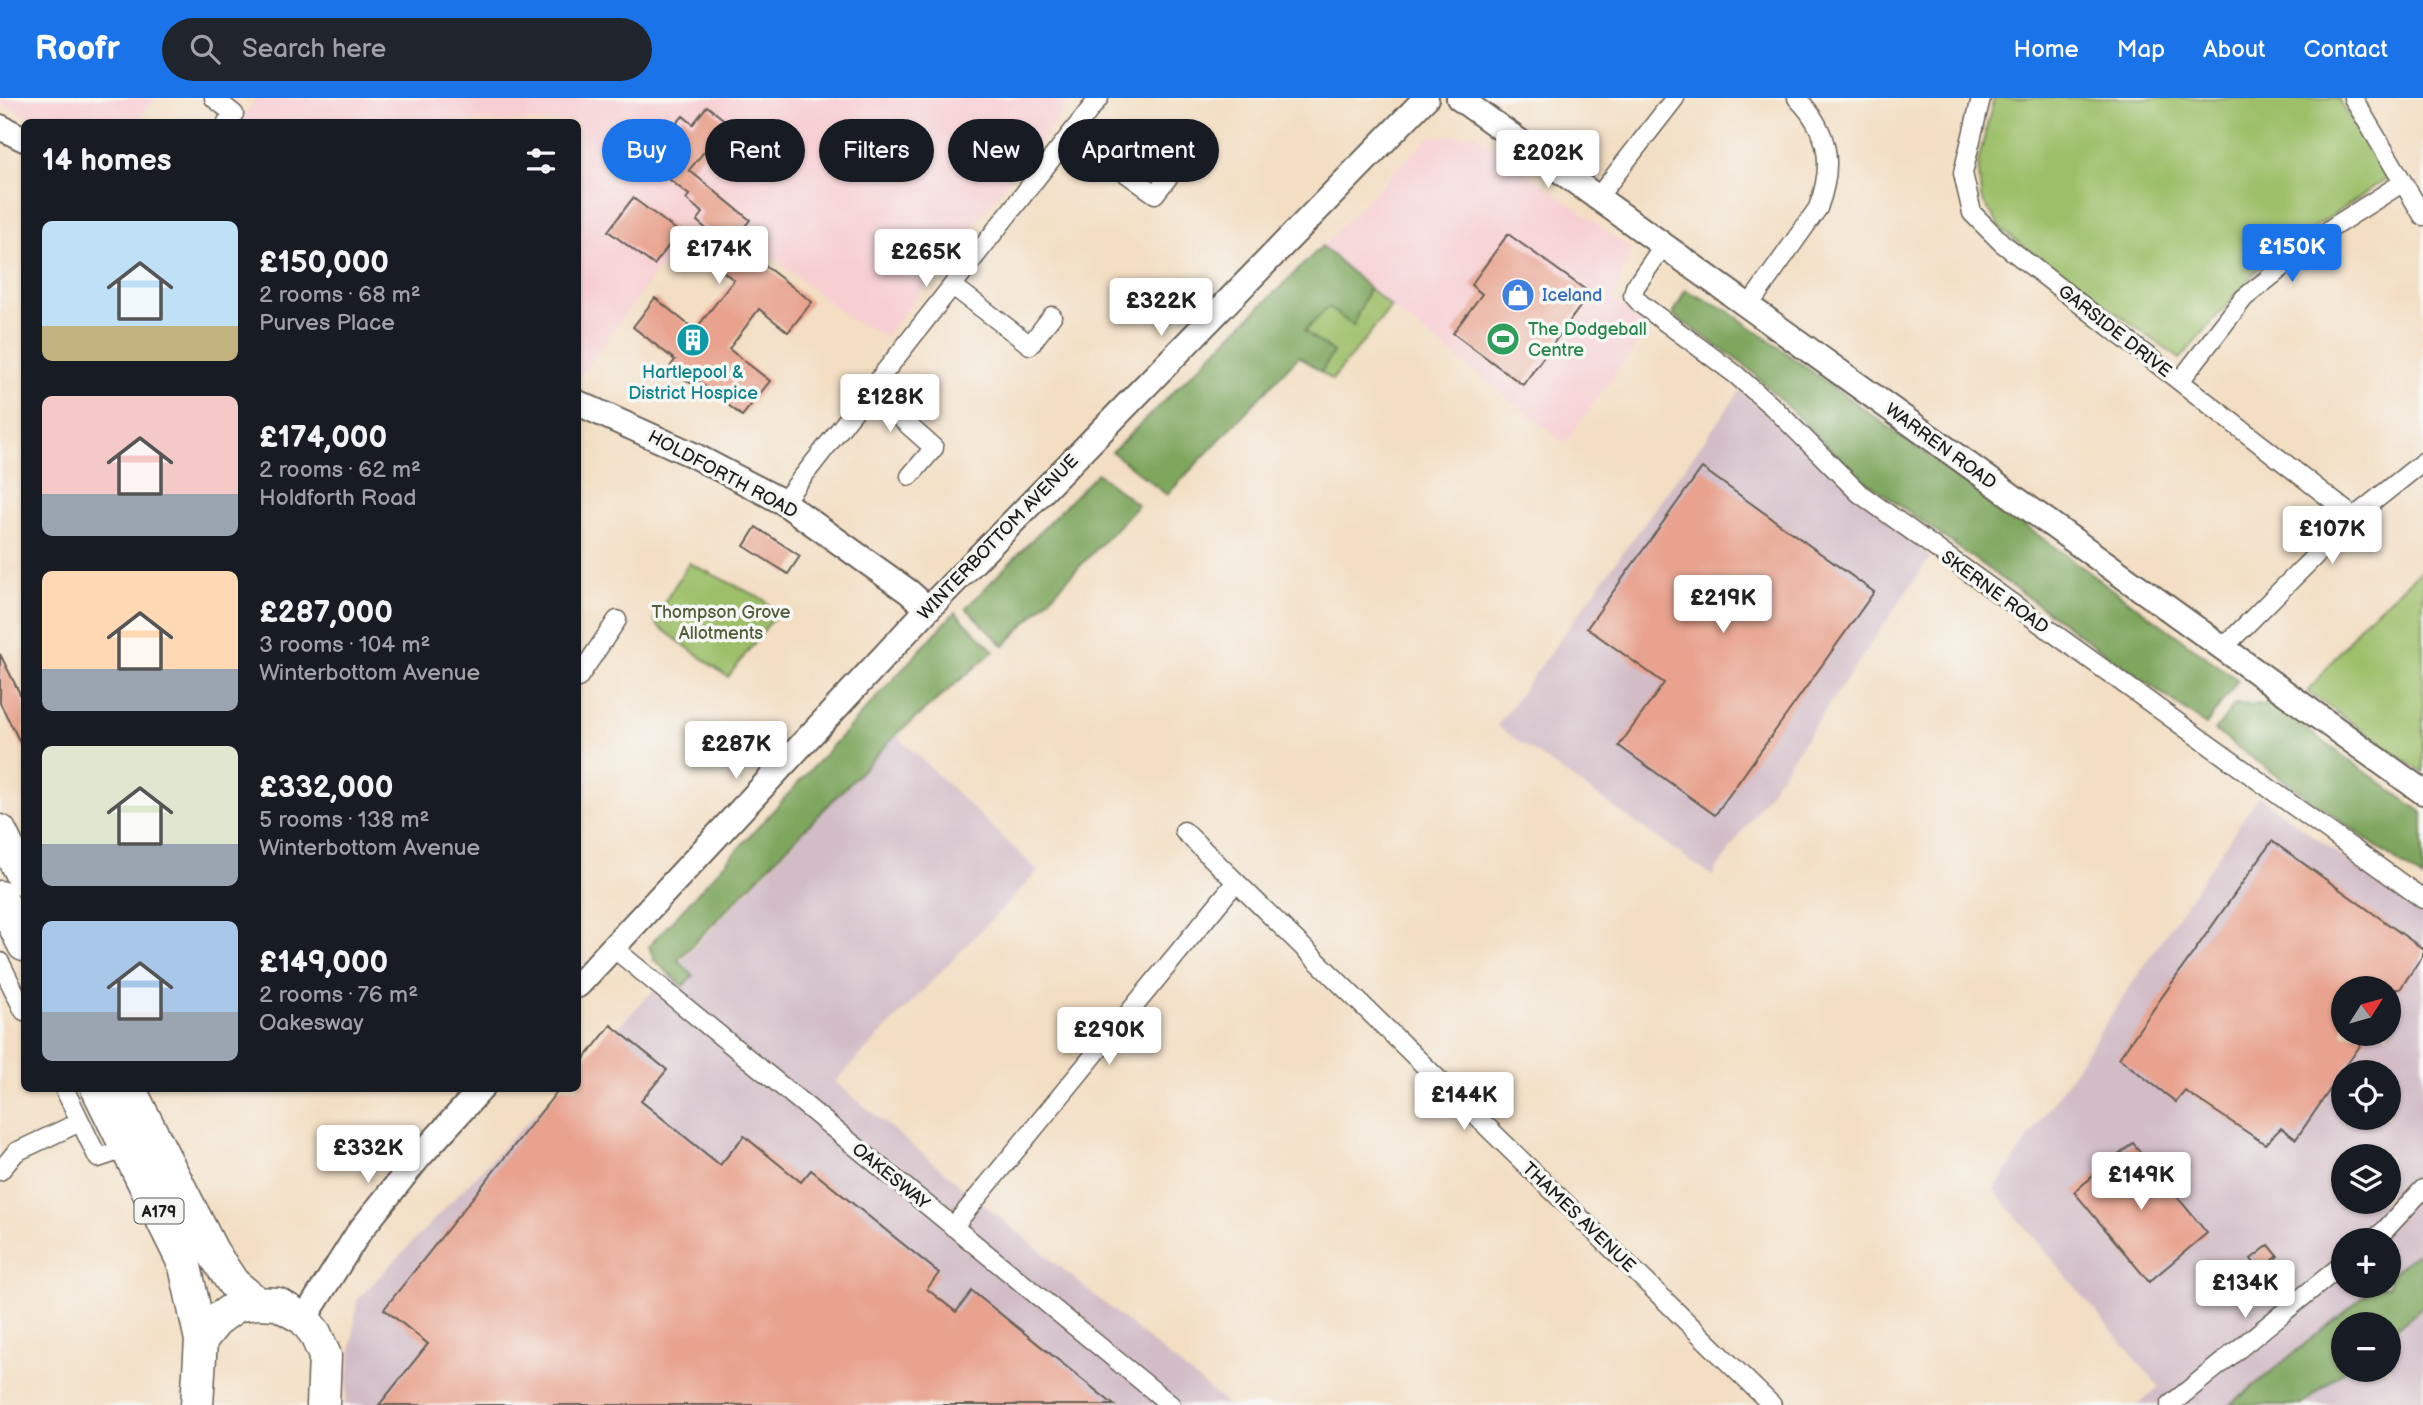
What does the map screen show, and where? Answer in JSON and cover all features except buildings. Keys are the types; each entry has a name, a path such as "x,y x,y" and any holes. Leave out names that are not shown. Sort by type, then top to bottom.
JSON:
{"highway":[{"path":"0,831 21,874"},
{"path":"0,897 21,939"},
{"name":"A179","path":"100,1092 141,1143 233,1283 257,1303 278,1304 304,1319"},
{"name":"A179","path":"130,1092 141,1143 185,1266 201,1340 197,1405"},
{"path":"201,1340 218,1318 238,1305 257,1303"},
{"path":"304,1319 315,1332 325,1356 323,1405"}],"street":[{"path":"214,98 234,114 230,119"},
{"path":"1082,119 1098,98"},
{"name":"WINTERBOTTOM AVENUE","path":"581,982 928,609 1426,98"},
{"name":"WARREN ROAD","path":"1459,98 2423,792"},
{"path":"1598,197 1675,98"},
{"path":"1748,307 1818,208 1824,192 1828,156 1814,117 1797,98"},
{"name":"GARSIDE DRIVE","path":"1981,98 1963,173 1972,213 2003,243 2354,517"},
{"path":"2353,98 2423,216"},
{"path":"0,127 21,138"},
{"path":"783,502 1058,151"},
{"path":"1138,182 1155,194 1165,182"},
{"path":"2180,381 2244,298 2333,227 2402,183"},
{"name":"SKERNE ROAD","path":"1663,246 1635,287 1633,295 1641,304 1735,374 1859,493 2423,899"},
{"path":"953,286 1030,345 1052,316"},
{"path":"871,392 934,447 910,476"},
{"name":"HOLDFORTH ROAD","path":"581,404 693,455 783,502 909,592 928,609"},
{"path":"2223,648 2354,517 2423,462"},
{"path":"581,674 617,620"},
{"name":"THAMES AVENUE","path":"1184,831 1772,1405"},
{"path":"953,1227 1236,882"},
{"name":"OAKESWAY","path":"612,947 1171,1405"},
{"path":"0,962 21,1005"},
{"path":"66,1092 99,1158 141,1143"},
{"path":"304,1319 359,1232 419,1157 478,1092"},
{"path":"1,1169 16,1152 80,1122"},
{"path":"2387,1228 2423,1189"},
{"path":"2170,1405 2331,1274"}],"shaded area":[{"path":"0,98 156,98 138,119 32,119 0,104"},
{"path":"257,98 1074,98 1044,136 1044,119 948,119 948,182 1008,182 886,336 852,321 747,237 712,246 687,231 581,374 581,119 240,119"},
{"path":"1475,134 1631,249 1613,300 1649,328 1565,443 1391,307 1322,246 1429,137"},
{"path":"1740,391 1930,557 1712,876 1497,726"},
{"path":"896,735 1038,871 835,1082 1228,1405 345,1405 357,1300 556,1092 581,1092 581,1066"},
{"path":"2258,796 2423,915 2423,1405 2137,1405 2159,1387 1994,1190"}],"green space":[{"path":"1994,98 2338,98 2387,178 2264,262 2180,359 2003,231 1981,198 1978,162"},
{"path":"1322,246 1369,288 1353,326 1328,307 1304,331 1333,352 1321,372 1299,356 1167,495 1112,452"},
{"path":"1369,288 1391,307 1332,380 1321,372 1333,352 1304,332 1328,307 1353,325"},
{"path":"1685,290 1727,310 2238,680 2206,725 1857,475 1747,367 1673,315"},
{"path":"1097,473 1138,505 1004,646 966,608"},
{"name":"Thompson Grove Allotments","path":"689,563 763,599 777,613 728,677 658,626 654,619"},
{"path":"2423,569 2423,773 2308,692 2363,622"},
{"path":"955,612 994,651 896,735 678,960 693,976 683,986 654,960 649,946"},
{"path":"2235,704 2272,705 2423,813 2423,880 2215,731"},
{"path":"2420,1250 2423,1254 2423,1306 2401,1324 2401,1312 2344,1312 2361,1298 2401,1298 2401,1266"},
{"path":"2331,1323 2331,1381 2302,1405 2230,1405"}],"place":[{"name":"Iceland","path":"1518,295"},
{"name":"The Dodgeball Centre","path":"1503,339"},
{"name":"Hartlepool & District Hospice","path":"693,340"}]}
